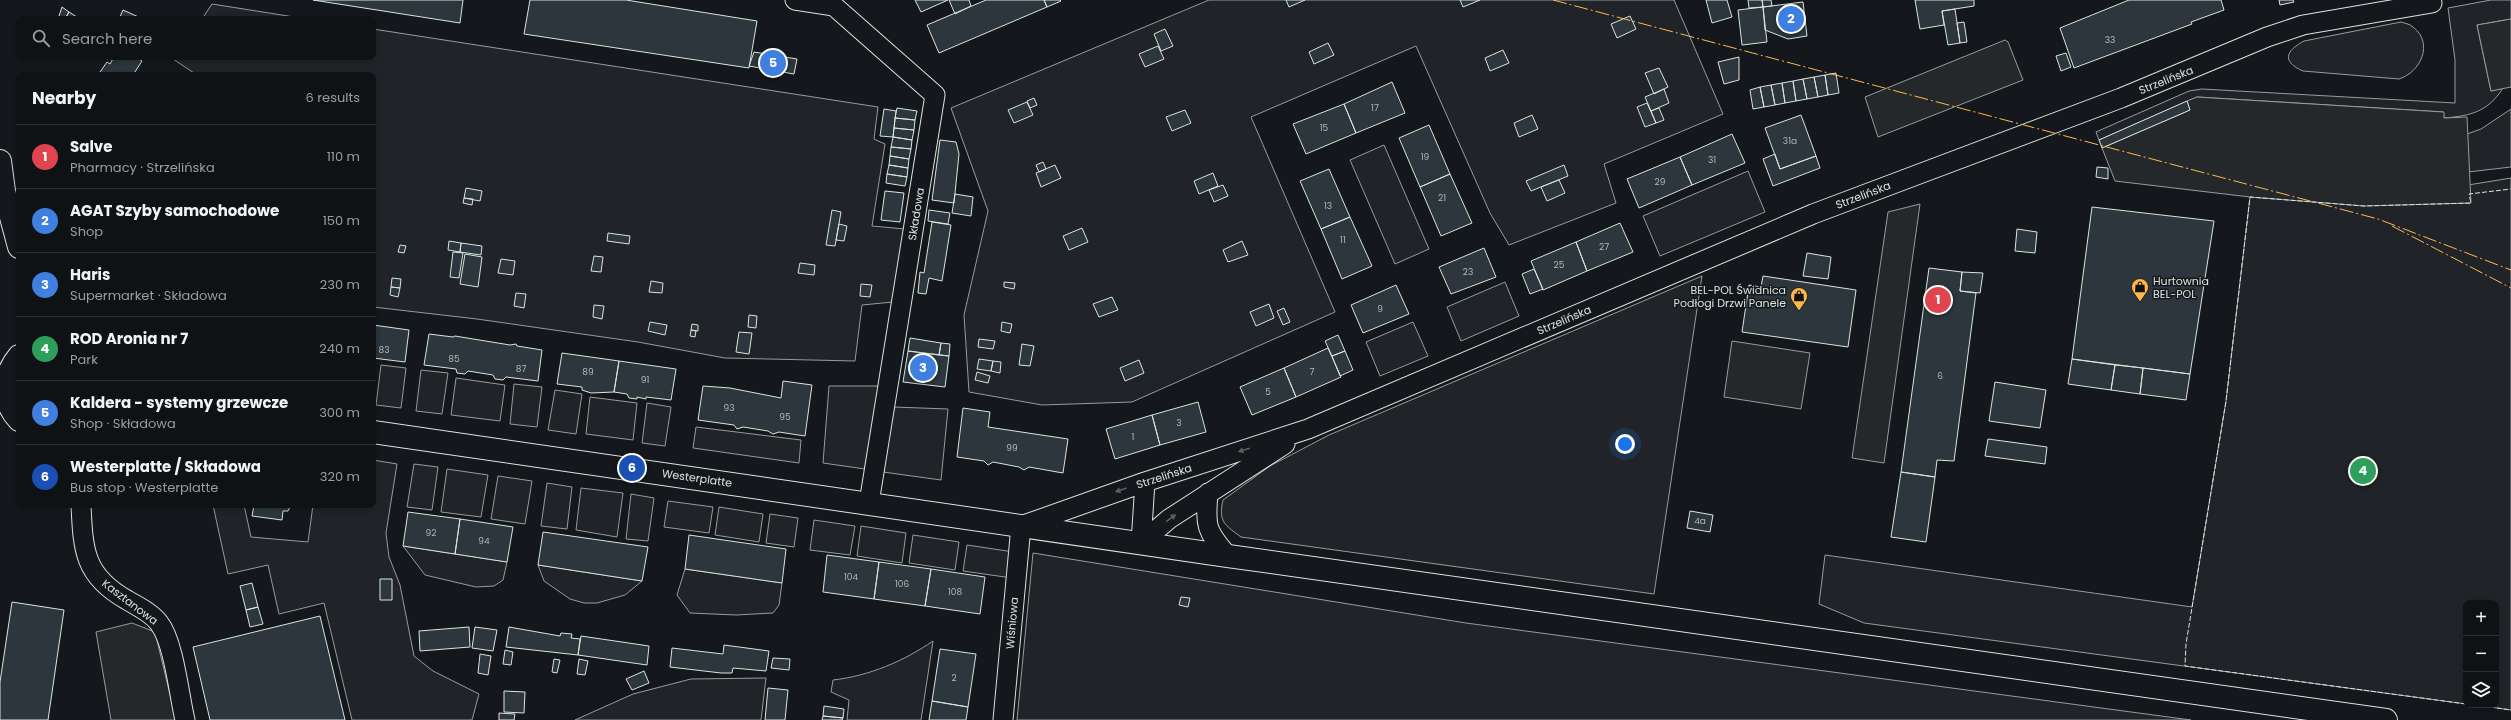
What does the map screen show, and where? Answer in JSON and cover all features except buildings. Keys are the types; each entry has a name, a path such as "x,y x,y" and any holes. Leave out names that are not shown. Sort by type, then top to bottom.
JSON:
{"main road":[{"path":"0,160 4,191 16,237"},
{"path":"11,361 3,398 16,416"},
{"name":"Westerplatte","path":"376,432 1228,556 2386,720"}],"street":[{"name":"Składowa","path":"795,0 834,6 935,95 869,503"},
{"name":"Strzelińska","path":"1022,526 1145,482 1308,429 1813,214 2127,96 2267,38 2303,25 2432,3"},
{"name":"Strzelińska","path":"1141,543 1169,520 1208,493 1308,429"},
{"path":"1141,543 1145,482"},
{"path":"1208,493 1206,517 1211,536 1228,556"},
{"name":"Kasztanowa","path":"73,508 82,533"},
{"name":"Kasztanowa","path":"81,508 82,533 85,554 95,575 112,592 159,622 168,640 185,720"},
{"name":"Wiśniowa","path":"1003,720 1022,526"}],"shaded area":[{"path":"1209,0 1674,0 1723,114 1604,164 1616,203 1509,245 1490,213 1416,46 1251,117 1335,312 1132,402 1042,405 969,392 964,315 988,211 951,108"},
{"path":"2491,0 2511,0 2511,19 2477,25 2491,91 2503,88 2485,108 2470,114 2444,118 2443,112 2197,97 2099,140 2096,132 2189,91 2202,89 2455,103 2455,60 2448,8"},
{"path":"212,4 288,16 204,16"},
{"path":"2511,19 2511,87 2491,91 2477,25"},
{"path":"2401,22 2412,26 2419,34 2423,41 2424,49 2419,64 2407,75 2399,79 2303,71 2296,68 2289,60 2288,56 2293,49 2304,41"},
{"path":"376,29 878,107 874,139 885,144 872,226 905,229 893,302 862,305 855,361 725,358 638,342 477,319 376,307 376,72 192,72 174,60 376,60"},
{"path":"2005,40 2008,42 2023,80 1878,137 1865,97"},
{"path":"2197,97 2444,112 2444,118 2467,117 2471,203 2364,206 2250,197 2115,181 2102,148 2190,110 2187,101"},
{"path":"2511,109 2511,167 2468,172 2467,134 2481,129"},
{"path":"1384,145 1429,249 1395,264 1350,160"},
{"path":"1748,171 1765,212 1660,256 1643,216"},
{"path":"2511,178 2511,710 2497,708 2499,708 2499,600 2463,600 2463,704 1864,623 1819,604 1825,555 2192,607 2226,401 2250,197 2352,204 2470,203 2468,185"},
{"path":"1920,204 1884,463 1852,458 1888,212"},
{"path":"1702,276 1654,594 1241,537 1224,522 1221,513 1223,500 1270,466 1329,435"},
{"path":"1505,282 1519,316 1461,341 1447,307"},
{"path":"1413,322 1428,356 1380,376 1366,342"},
{"path":"1732,341 1810,353 1801,409 1724,397"},
{"path":"381,365 406,368 401,408 376,405"},
{"path":"421,370 448,373 442,414 416,411"},
{"path":"456,378 505,385 500,421 451,415"},
{"path":"514,384 542,387 537,427 510,424"},
{"path":"829,386 879,386 865,469 823,463"},
{"path":"555,390 582,394 576,434 548,430"},
{"path":"590,397 637,403 633,440 586,434"},
{"path":"647,403 671,407 665,446 642,443"},
{"path":"894,407 948,409 941,480 883,472"},
{"path":"696,427 801,440 799,463 693,448"},
{"path":"376,460 397,464 386,533 389,557 400,585 414,656 433,671 479,694 472,720 352,720 324,603 279,614 268,565 228,574 214,508 245,508 251,537 308,542 313,508 376,508"},
{"path":"414,464 438,467 432,510 407,507"},
{"path":"447,469 488,475 481,517 441,512"},
{"path":"498,476 532,481 525,524 491,519"},
{"path":"547,483 572,487 567,529 541,526"},
{"path":"581,488 623,493 617,537 576,530"},
{"path":"631,494 654,498 648,541 626,539"},
{"path":"668,501 713,507 709,533 664,527"},
{"path":"719,507 763,514 759,542 715,535"},
{"path":"770,514 798,518 794,547 766,543"},
{"path":"814,520 855,526 850,555 810,550"},
{"path":"861,526 906,533 902,563 857,556"},
{"path":"913,535 959,542 955,570 909,563"},
{"path":"967,545 1014,552 1012,578 963,571"},
{"path":"403,546 507,562 503,580 494,586 476,587 425,575"},
{"path":"1033,553 1466,623 2191,720 1017,720"},
{"path":"538,565 642,581 625,595 597,603 584,603 570,599 544,581"},
{"path":"685,569 782,583 779,605 773,613 736,615 690,613 677,595"},
{"path":"132,623 155,632 176,720 111,720 96,632"},
{"path":"933,641 921,720 847,720 849,700 831,692 833,680 860,675 886,666 910,655"},
{"path":"766,678 761,720 575,720 633,694 691,679"}],"fence":[{"path":"2463,704 2185,666 2186,644 2226,401 2250,197 2364,206 2471,203 2469,194 2511,189"},
{"path":"2497,708 2511,710"}],"power":[{"path":"1553,0 2378,219 2511,270"},
{"path":"2392,226 2511,288"}],"place":[{"name":"AGAT Szyby samochodowe","path":"1791,19"},
{"name":"Kaldera - systemy grzewcze","path":"773,63"},
{"name":"Salve","path":"1938,300"},
{"name":"Hurtownia BEL-POL","path":"2140,302"},
{"name":"BEL-POL Świdnica Podłogi Drzwi Panele","path":"1799,311"},
{"name":"Haris","path":"923,368"},
{"name":"Westerplatte / Składowa","path":"632,468"},
{"name":"ROD Aronia nr 7","path":"2363,471"}]}
